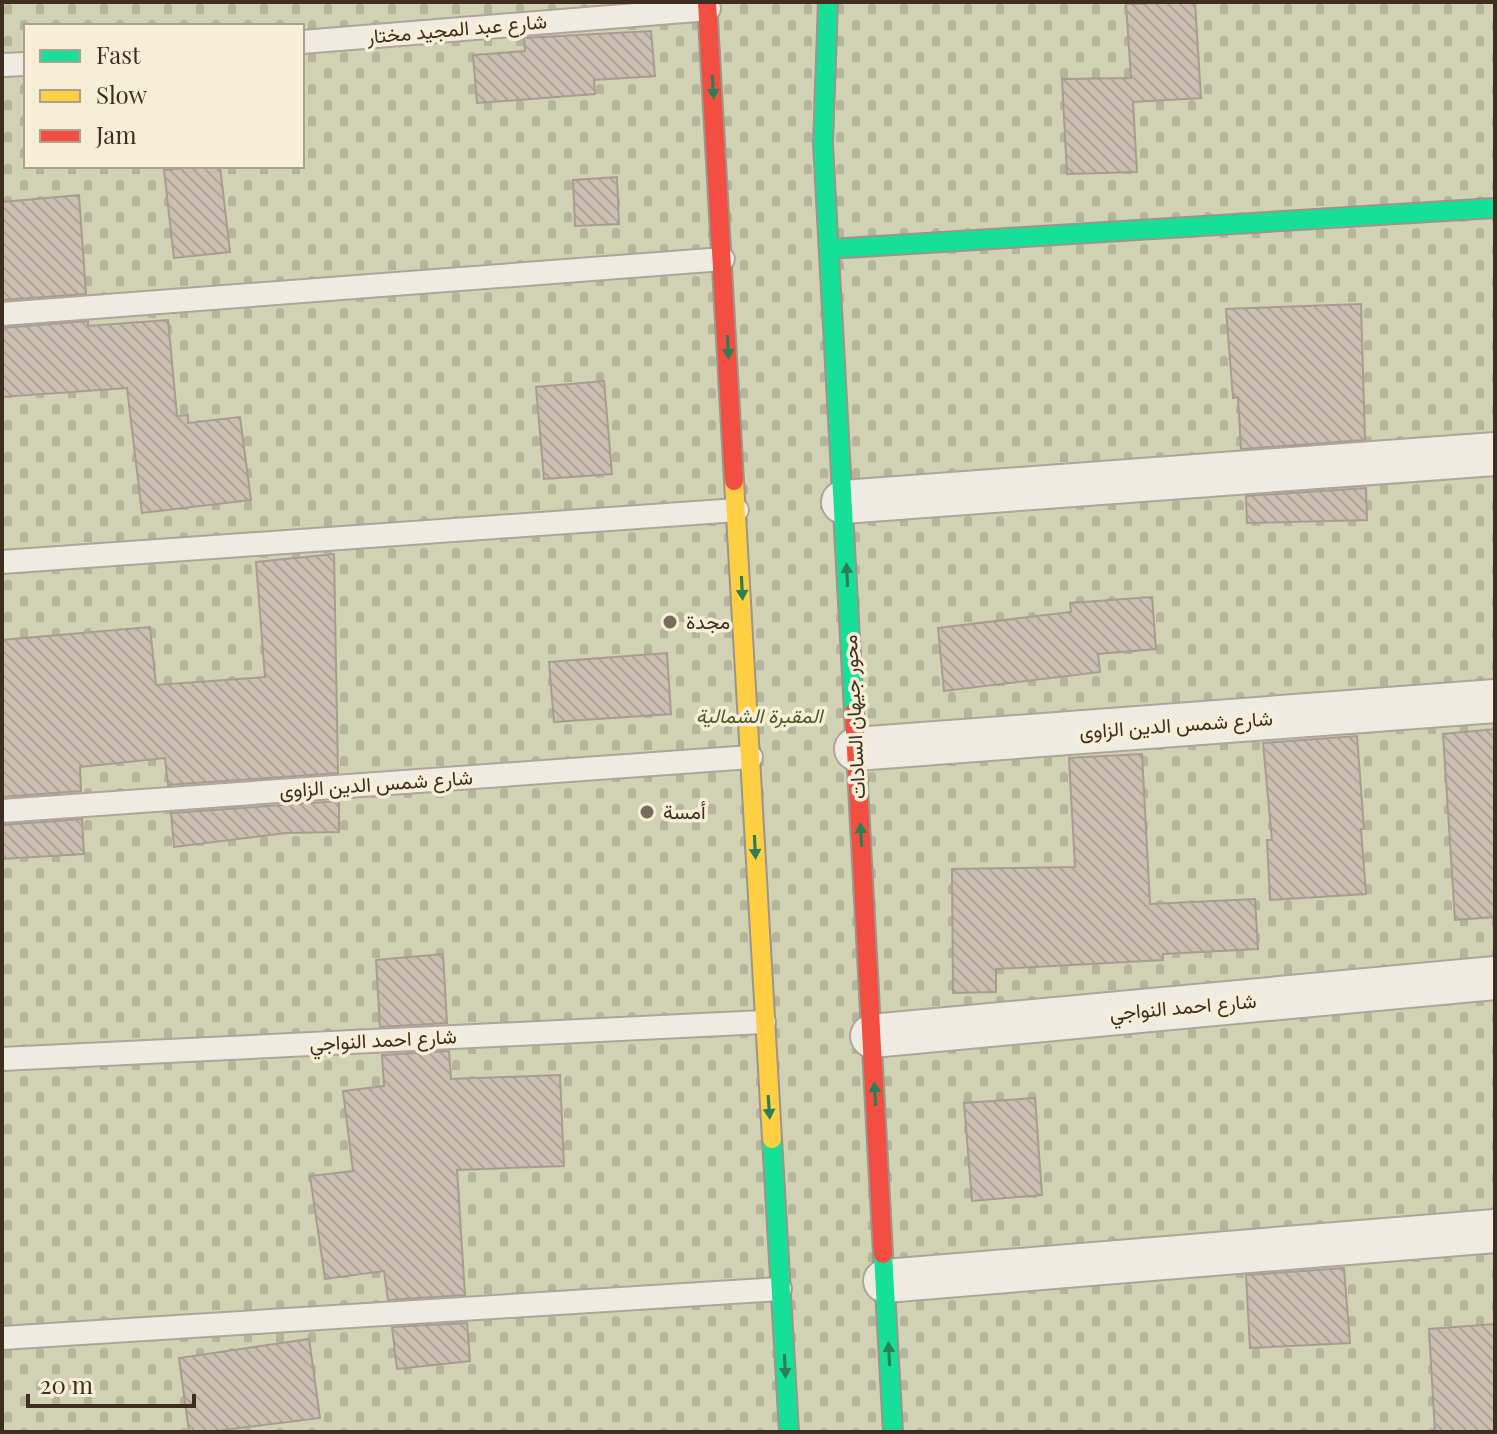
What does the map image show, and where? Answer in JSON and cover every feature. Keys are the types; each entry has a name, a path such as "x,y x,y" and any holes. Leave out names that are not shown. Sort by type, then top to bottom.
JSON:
{"main road":[{"name":"محور جيهان السادات","path":"828,2 823,144 893,1432"},
{"path":"708,6 789,1432"},
{"path":"829,249 1495,208"}],"street":[{"path":"843,502 1495,454"},
{"name":"شارع شمس الدين الزاوى","path":"856,749 1495,701"},
{"name":"شارع احمد النواجي","path":"872,1036 1495,978"},
{"path":"885,1281 1495,1231"}],"lane":[{"name":"شارع عبد المجيد مختار","path":"304,42 708,6"},
{"path":"2,65 24,64"},
{"path":"2,314 723,259"},
{"path":"2,562 737,510"},
{"name":"شارع شمس الدين الزاوى","path":"2,811 751,757"},
{"name":"شارع احمد النواجي","path":"2,1059 764,1022"},
{"path":"2,1338 780,1289"}],"green space":[{"name":"المقبرة الشمالية","path":"2,2 1495,2 1495,1432 2,1432"}],"building":[{"path":"1195,2 1201,98 1133,102 1137,172 1067,174 1062,79 1131,78 1126,4"},
{"path":"651,31 655,76 594,80 595,94 477,103 473,55 525,51 524,38"},
{"path":"220,168 230,252 174,258 164,170"},
{"path":"617,177 619,224 575,226 573,180"},
{"path":"79,195 86,294 2,300 2,202"},
{"path":"1361,304 1365,440 1241,449 1238,397 1233,398 1226,309"},
{"path":"168,320 177,416 188,415 188,423 240,417 251,500 142,513 127,388 2,397 2,328 88,321 88,326"},
{"path":"604,381 612,474 544,479 536,387"},
{"path":"1366,488 1367,520 1247,523 1246,496"},
{"path":"334,554 338,773 168,785 165,758 80,767 81,791 2,797 2,640 150,627 156,685 265,677 256,562"},
{"path":"1152,597 1156,649 1098,654 1100,672 944,691 938,628 1071,612 1070,603"},
{"path":"667,653 671,714 554,722 549,662"},
{"path":"1495,729 1495,917 1455,920 1443,734"},
{"path":"1357,736 1366,894 1270,900 1267,840 1272,840 1263,743"},
{"path":"1142,754 1150,904 1255,899 1258,949 1163,954 1163,960 996,969 996,992 953,993 952,869 1075,867 1069,758"},
{"path":"339,801 339,832 286,833 174,847 171,813"},
{"path":"82,819 84,854 2,859 2,825"},
{"path":"443,954 447,1023 380,1027 376,960"},
{"path":"449,1051 451,1079 560,1075 564,1166 457,1170 465,1295 388,1300 384,1271 325,1279 310,1176 353,1171 343,1091 384,1086 382,1055"},
{"path":"1035,1098 1042,1195 972,1201 964,1103"},
{"path":"1344,1268 1350,1343 1250,1348 1246,1275"},
{"path":"467,1323 470,1361 397,1369 392,1327"},
{"path":"1495,1324 1495,1432 1435,1432 1429,1329"},
{"path":"309,1339 320,1418 189,1432 179,1358"}],"traffic: fast":[{"path":"828,2 823,144 854,712"},
{"path":"829,249 1495,208"},
{"path":"772,1139 789,1432"},
{"path":"883,1254 893,1432"}],"traffic: slow":[{"path":"734,481 772,1139"}],"traffic: jam":[{"path":"707,2 734,481"},
{"path":"854,712 883,1254"}],"place":[{"name":"مجدة","path":"670,622"},
{"name":"أمسة","path":"647,812"}]}
